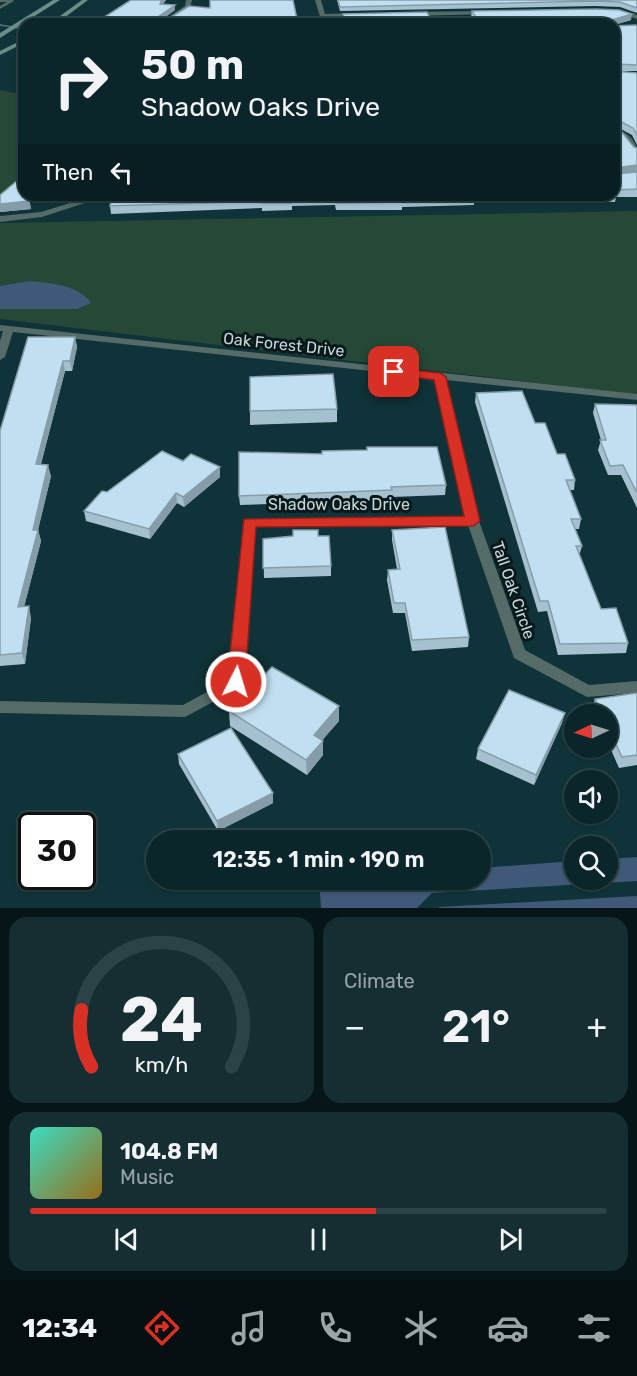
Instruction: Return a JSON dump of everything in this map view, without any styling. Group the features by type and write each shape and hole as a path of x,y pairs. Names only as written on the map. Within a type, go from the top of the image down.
{"main road":[{"path":"29,18 57,0"},
{"path":"60,18 85,0"},
{"path":"0,36 18,25"},
{"path":"0,53 18,44"}],"street":[{"path":"171,18 188,7 189,0"},
{"path":"318,0 322,16 368,15"},
{"path":"611,11 637,17"},
{"path":"401,15 492,13"},
{"path":"446,14 448,18"},
{"path":"620,132 624,134 637,151"},
{"path":"0,219 42,214 85,201"},
{"path":"0,357 4,328"},
{"name":"Oak Forest Drive","path":"4,328 637,398"},
{"name":"Tall Oak Circle","path":"440,377 473,521 519,654 587,692 637,687"},
{"name":"Shadow Oaks Drive","path":"0,707 185,711 236,682 249,522 473,521"}],"lane":[{"path":"0,2 12,1 0,8"},
{"path":"0,25 15,27"}],"green space":[{"path":"0,90 18,94 18,186 0,194"},
{"path":"637,211 637,395 0,319 0,309 77,309 29,281 0,286 0,223"}],"water":[{"path":"29,281 55,284 72,289 86,297 91,303 77,309 0,309 0,286"},
{"path":"637,857 637,881 618,882 618,858"},
{"path":"564,862 564,885 491,890 491,867"},
{"path":"320,890 483,890 432,893 417,908 321,908"},
{"path":"637,896 637,908 439,908 439,907"}],"building":[{"path":"131,0 162,0 160,4 175,5 156,18 103,18"},
{"path":"210,0 293,0 297,18 170,18 189,6 210,8"},
{"path":"338,0 637,0 637,8 620,2 596,1 340,7"},
{"path":"596,9 619,10 632,14 618,18 476,18 472,11"},
{"path":"427,12 430,18 344,18 343,14"},
{"path":"637,25 637,65 620,64 620,26"},
{"path":"620,72 637,73 637,135 633,128 620,121"},
{"path":"620,130 637,148 637,165 620,167"},
{"path":"637,172 637,189 620,190 620,174"},
{"path":"18,180 18,201 29,201 0,204 0,195"},
{"path":"111,201 262,201 110,206"},
{"path":"262,201 292,201 292,203 262,203"},
{"path":"336,201 403,202 336,203"},
{"path":"28,337 75,337 70,361 63,361 36,464 48,465 33,530 38,530 18,607 29,606 22,653 0,655 0,431"},
{"path":"333,374 337,409 250,411 250,377"},
{"path":"522,391 535,423 545,423 557,454 565,454 575,480 566,480 581,519 571,519 582,546 576,546 601,609 616,608 628,643 560,644 548,601 540,601 476,393"},
{"path":"595,404 637,405 637,493 623,465 610,466 600,440 606,440"},
{"path":"367,447 437,447 446,485 391,487 392,490 239,496 239,452 322,454 322,451 367,450"},
{"path":"162,451 183,461 191,454 220,467 183,497 176,493 149,529 84,511 102,491 107,492"},
{"path":"445,527 469,637 412,640 405,603 394,603 388,570 400,569 392,530"},
{"path":"293,530 318,530 318,536 329,536 331,566 263,568 263,539 293,536"},
{"path":"272,667 339,706 314,735 323,741 306,760 229,711"},
{"path":"509,690 564,713 536,775 478,749"},
{"path":"637,693 637,755 622,757 618,748 618,704 597,704 595,699"},
{"path":"231,728 273,793 217,821 178,754"}],"route":[{"path":"236,682 249,522 473,521 440,377 394,372"}]}
